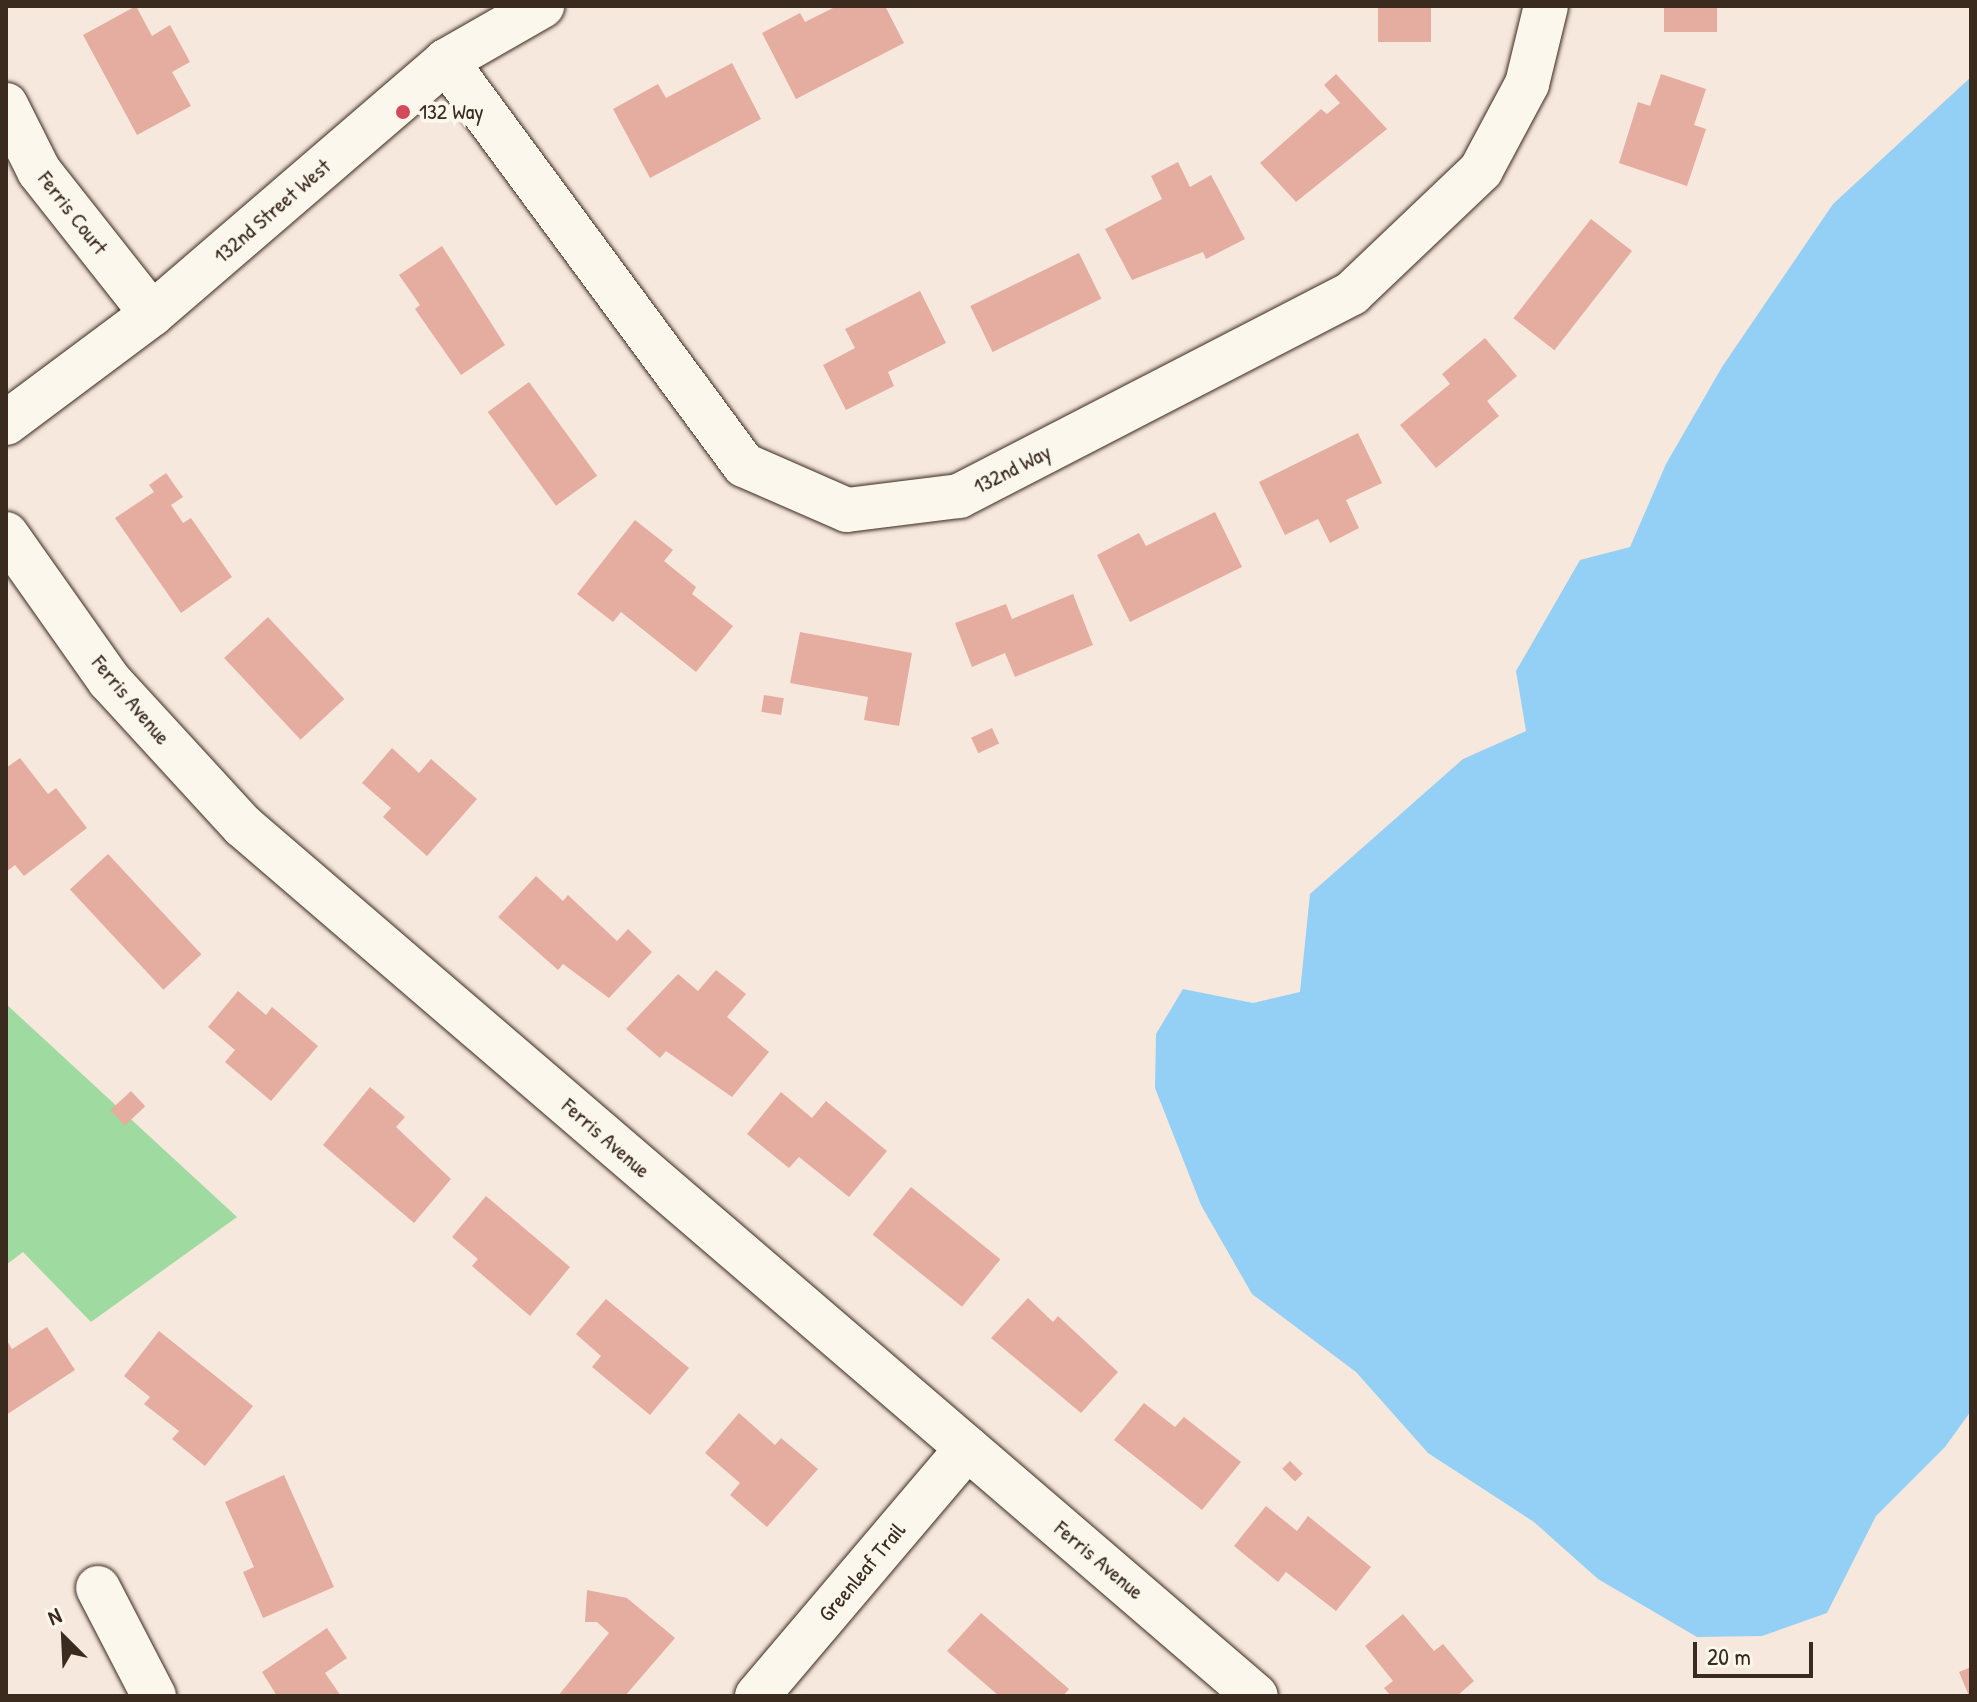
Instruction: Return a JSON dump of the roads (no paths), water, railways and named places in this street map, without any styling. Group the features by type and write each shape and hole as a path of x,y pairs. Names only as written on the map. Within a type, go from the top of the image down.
{"street":[{"name":"132nd Street West","path":"6,423 152,314 446,61 542,6"},
{"name":"132nd Way","path":"446,61 744,465 847,510 959,496 1352,293 1481,170 1527,84 1546,6"},
{"name":"Ferris Court","path":"6,105 39,171 152,314"},
{"name":"Ferris Avenue","path":"6,534 109,680 243,826 1256,1696"},
{"name":"Greenleaf Trail","path":"757,1696 967,1448"},
{"path":"98,1588 154,1696"}],"water":[{"path":"1971,77 1971,1411 1945,1447 1876,1516 1827,1613 1762,1636 1697,1637 1598,1579 1534,1522 1428,1453 1356,1372 1252,1294 1201,1205 1155,1088 1156,1034 1183,989 1253,1003 1300,992 1310,894 1463,759 1526,731 1516,671 1580,560 1630,547 1666,464 1722,367 1833,204"}],"place":[{"name":"132 Way","path":"403,112"}]}
